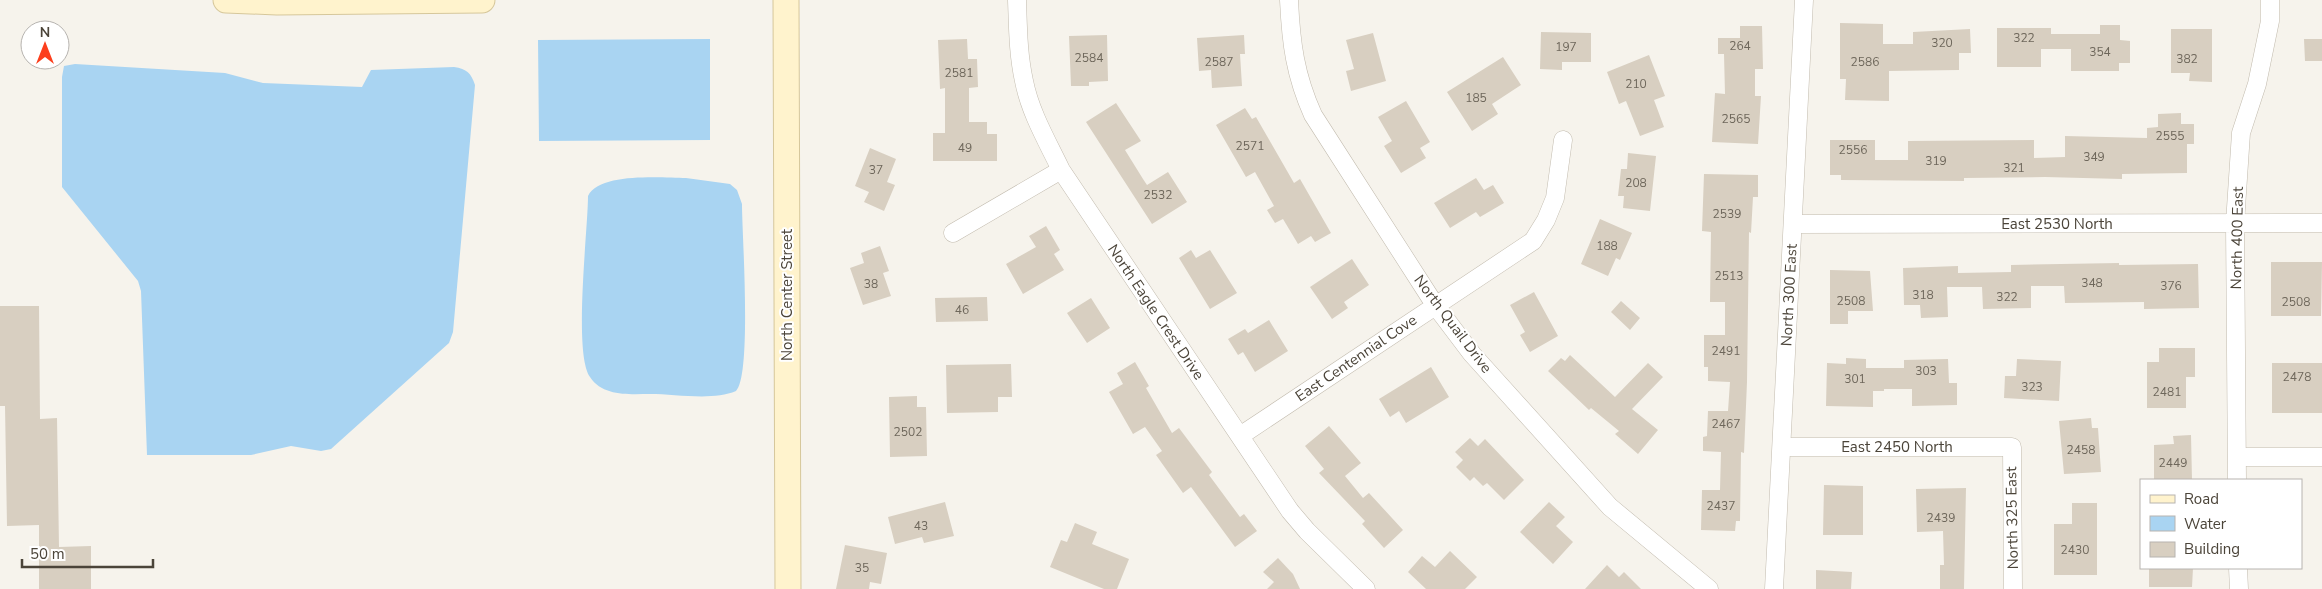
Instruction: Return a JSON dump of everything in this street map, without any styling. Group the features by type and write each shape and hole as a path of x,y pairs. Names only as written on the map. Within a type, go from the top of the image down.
{"street":[{"path":"226,0 277,2 482,0"},
{"name":"North Center Street","path":"786,0 788,589"},
{"name":"North Eagle Crest Drive","path":"1017,0 1019,52 1024,82 1032,108 1060,170 1301,525 1366,589"},
{"name":"North Quail Drive","path":"1289,0 1294,61 1301,88 1313,115 1435,305 1511,399 1610,507 1709,589"},
{"name":"North 300 East","path":"1774,589 1804,0"},
{"name":"North 400 East","path":"2238,479 2235,224 2241,133 2257,84 2270,21 2270,0"},
{"name":"East Centennial Cove","path":"1240,436 1533,241 1546,220 1555,198 1563,140"},
{"path":"952,232 1060,170"},
{"name":"East 2530 North","path":"1793,224 2322,223"},
{"name":"East 2450 North","path":"1782,447 2012,447"},
{"name":"North 325 East","path":"2012,447 2013,589"},
{"path":"2237,458 2322,457"},
{"path":"2238,569 2239,589"}],"water":[{"path":"710,39 710,140 539,141 538,40"},
{"path":"70,65 225,73 263,83 362,87 371,70 454,67 468,72 475,85 453,332 449,343 331,449 321,451 291,446 251,455 147,455 141,291 138,281 62,187 62,77 63,70 70,70"},
{"path":"648,177 686,178 730,184 737,190 742,204 745,333 741,380 736,391 717,396 626,394 609,391 595,383 590,377 585,364 582,318 588,196 595,188 618,180"}],"building":[{"path":"1840,23 1883,24 1883,44 1913,44 1913,32 1970,29 1971,53 1959,53 1959,70 1889,71 1889,101 1845,100 1846,79 1840,79"},
{"path":"2100,25 2120,25 2120,40 2130,41 2130,63 2119,63 2119,71 2071,71 2071,49 2041,49 2041,67 1997,67 1997,28 2051,28 2051,34 2100,34"},
{"path":"1740,26 1762,26 1763,69 1755,69 1755,96 1761,96 1758,144 1712,142 1715,93 1725,94 1724,54 1718,54 1718,38 1740,38"},
{"path":"2171,29 2212,29 2212,82 2189,81 2190,73 2171,73"},
{"path":"1541,32 1591,33 1591,62 1562,62 1562,70 1540,69"},
{"path":"1373,33 1386,81 1351,91 1346,71 1354,69 1346,40"},
{"path":"1107,35 1108,81 1089,82 1089,86 1071,86 1069,36"},
{"path":"1244,35 1245,54 1240,54 1242,86 1212,88 1211,70 1199,71 1197,38"},
{"path":"967,39 968,59 977,59 978,87 969,88 969,122 987,122 987,134 997,134 997,161 933,161 933,133 945,133 945,88 940,89 938,40"},
{"path":"2304,39 2322,39 2322,61 2305,61"},
{"path":"1649,55 1665,96 1654,100 1664,127 1640,136 1626,101 1619,104 1607,72"},
{"path":"1503,57 1521,85 1492,104 1498,114 1472,131 1447,92"},
{"path":"1406,101 1430,142 1420,148 1426,158 1401,173 1384,146 1392,141 1378,117"},
{"path":"1116,103 1141,141 1125,150 1147,185 1168,172 1187,202 1152,224 1086,122"},
{"path":"1245,108 1252,119 1256,117 1294,183 1300,179 1331,233 1315,242 1311,236 1298,244 1283,219 1275,223 1267,210 1274,206 1255,172 1246,177 1216,125"},
{"path":"2181,113 2181,124 2194,124 2194,144 2187,144 2187,173 2122,174 2122,179 2045,177 1964,178 1964,181 1841,180 1841,175 1830,175 1830,140 1875,140 1875,160 1908,160 1908,141 2034,140 2034,158 2065,157 2065,136 2147,138 2147,128 2158,127 2158,114"},
{"path":"870,148 896,159 887,182 895,185 884,211 864,202 869,192 855,186"},
{"path":"1628,153 1656,156 1650,211 1623,208 1624,196 1618,196 1621,169 1627,169"},
{"path":"1704,174 1758,175 1758,197 1753,197 1751,233 1749,232 1744,453 1741,452 1740,521 1736,521 1735,531 1701,530 1702,490 1720,490 1721,452 1703,451 1703,437 1707,436 1708,411 1728,411 1730,382 1708,381 1708,367 1704,367 1704,335 1725,335 1725,302 1710,302 1711,232 1702,231"},
{"path":"1476,178 1484,190 1493,185 1504,203 1480,217 1476,212 1450,228 1434,203"},
{"path":"1600,219 1632,233 1620,260 1616,258 1608,276 1581,264"},
{"path":"1046,226 1060,250 1054,254 1064,270 1023,294 1006,264 1036,247 1029,236"},
{"path":"880,246 889,271 883,273 891,296 863,305 850,268 864,263 861,253"},
{"path":"1191,250 1196,258 1210,250 1237,293 1210,309 1179,258"},
{"path":"1352,259 1369,285 1344,302 1348,308 1332,319 1310,287"},
{"path":"2271,262 2322,262 2321,316 2271,316"},
{"path":"2119,263 2119,265 2198,264 2199,308 2144,309 2144,302 2065,303 2064,286 2031,286 2031,308 1983,309 1982,287 1947,287 1948,317 1921,318 1920,305 1904,305 1903,268 1958,266 1958,273 2011,272 2011,265"},
{"path":"1830,270 1870,271 1873,311 1848,311 1848,324 1830,324"},
{"path":"1534,292 1558,336 1530,352 1520,335 1525,332 1510,305"},
{"path":"987,297 988,321 936,322 935,298"},
{"path":"1091,298 1110,328 1087,343 1067,313"},
{"path":"1621,301 1640,318 1630,330 1611,312"},
{"path":"0,306 39,306 40,419 57,418 59,547 91,546 91,589 39,589 39,525 7,526 5,406 0,406"},
{"path":"1269,320 1288,351 1255,372 1243,352 1238,355 1228,339 1245,329 1248,333"},
{"path":"2159,348 2195,348 2195,377 2186,377 2186,408 2147,408 2147,362 2159,362"},
{"path":"1570,355 1615,397 1648,363 1663,377 1632,409 1658,430 1638,454 1615,434 1619,431 1591,408 1589,410 1548,371 1561,358 1565,361"},
{"path":"1846,358 1866,359 1866,368 1904,368 1904,360 1948,359 1949,383 1957,383 1957,405 1912,406 1912,389 1884,389 1884,391 1873,391 1873,407 1826,406 1827,363 1846,364"},
{"path":"2017,359 2061,361 2059,401 2004,398 2005,376 2016,376"},
{"path":"1135,362 1149,386 1146,388 1172,433 1179,428 1212,472 1209,475 1240,517 1244,514 1257,531 1235,547 1191,487 1183,493 1156,455 1162,451 1145,427 1133,434 1109,392 1123,384 1117,373"},
{"path":"2272,363 2322,363 2322,413 2272,413"},
{"path":"1011,364 1012,397 998,397 998,412 947,413 946,365"},
{"path":"1431,367 1449,397 1406,423 1399,411 1390,417 1379,399"},
{"path":"917,396 917,407 926,407 927,456 890,457 889,397"},
{"path":"2091,418 2092,428 2098,428 2101,472 2064,474 2059,421"},
{"path":"1329,426 1361,463 1345,476 1363,498 1369,493 1403,530 1384,548 1362,524 1365,521 1319,473 1324,469 1305,446"},
{"path":"2191,435 2192,479 2154,479 2154,445 2174,444 2173,436"},
{"path":"1470,438 1478,446 1485,439 1524,480 1504,500 1487,483 1483,486 1474,477 1470,481 1456,467 1463,460 1455,452"},
{"path":"1824,485 1863,486 1863,535 1823,535"},
{"path":"1966,488 1964,589 1940,589 1940,565 1944,565 1943,531 1917,532 1916,489"},
{"path":"945,502 954,536 924,543 922,537 895,544 888,517"},
{"path":"1549,502 1565,517 1556,526 1573,542 1553,564 1520,532"},
{"path":"2072,503 2097,503 2097,575 2054,575 2054,524 2072,524"},
{"path":"1075,523 1097,532 1092,544 1129,559 1117,589 1104,589 1050,567 1061,540 1067,542"},
{"path":"845,545 887,553 881,584 870,582 869,589 836,589"},
{"path":"1450,551 1477,577 1465,589 1426,589 1408,572 1422,556 1435,567"},
{"path":"1278,558 1293,574 1300,589 1267,589 1274,582 1263,572"},
{"path":"1607,565 1619,577 1624,572 1641,589 1585,589"},
{"path":"2149,569 2193,569 2192,587 2149,587"},
{"path":"1816,570 1852,572 1851,589 1816,589"}]}
